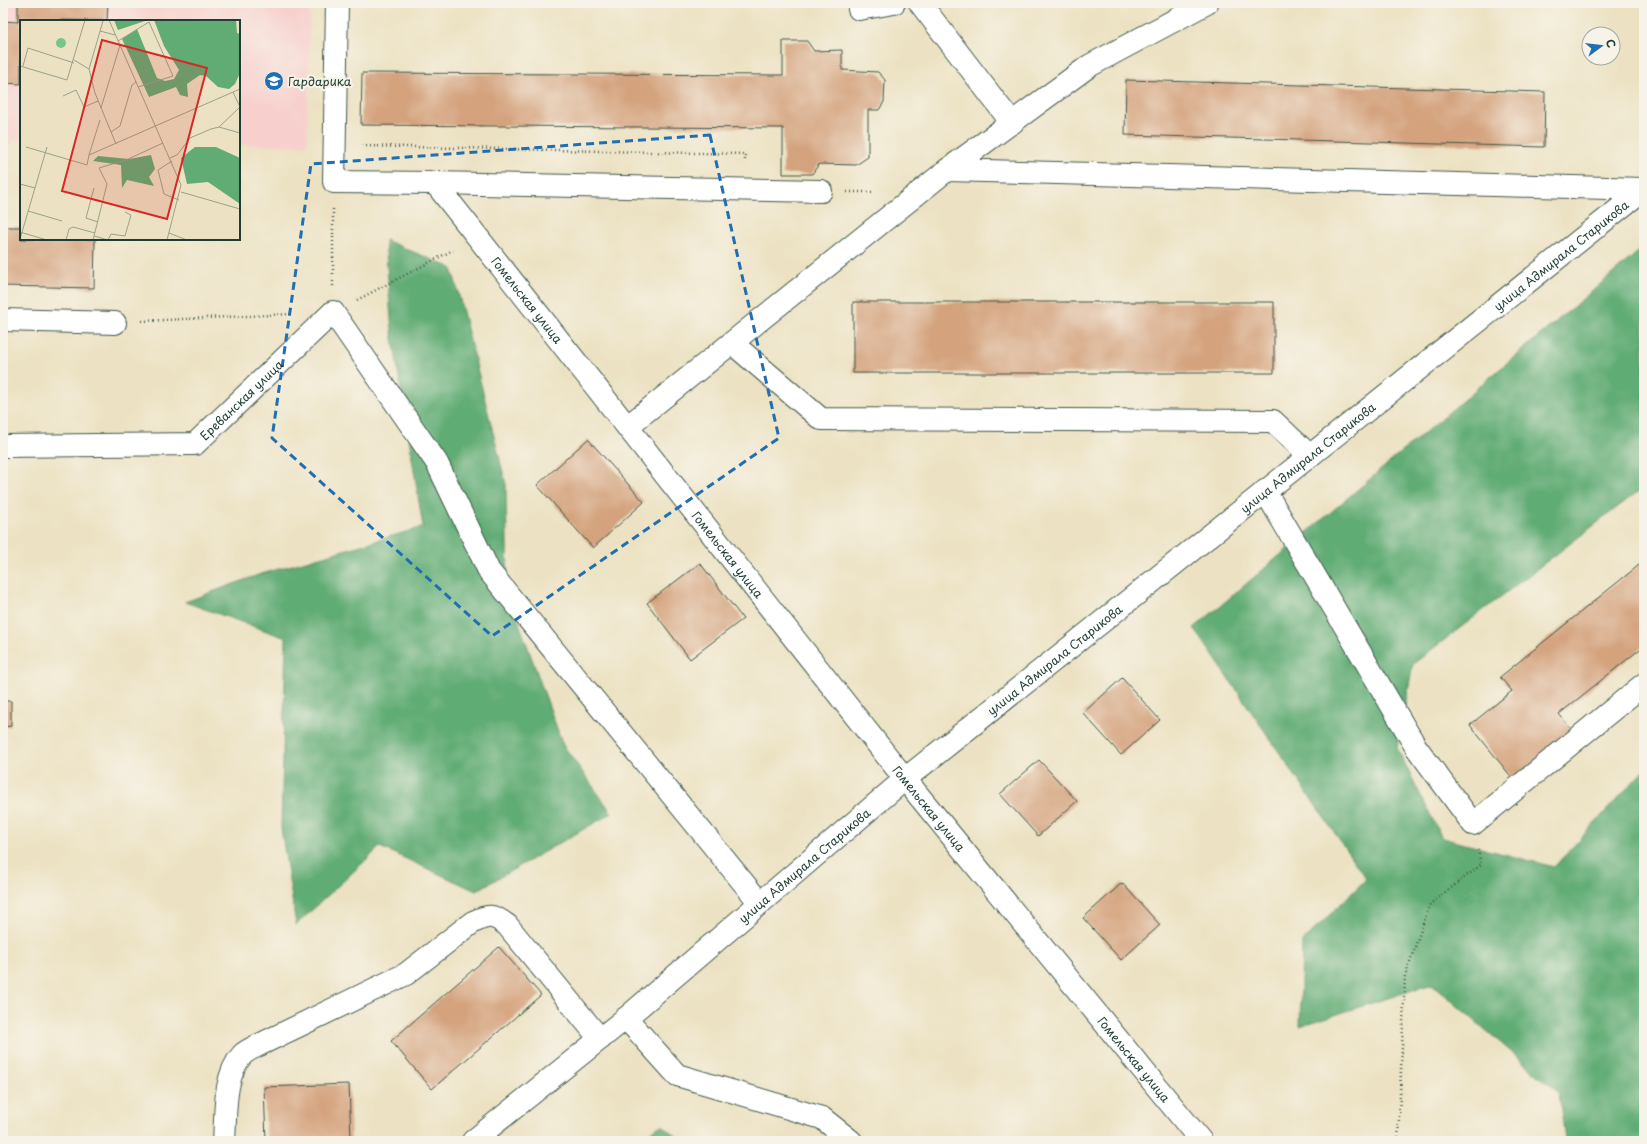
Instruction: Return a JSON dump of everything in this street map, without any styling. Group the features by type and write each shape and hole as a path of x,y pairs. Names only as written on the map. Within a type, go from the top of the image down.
{"street":[{"path":"337,3 334,182 821,191"},
{"path":"859,9 894,3"},
{"path":"920,3 1012,123"},
{"path":"628,426 948,170 1089,66 1207,3"},
{"path":"948,170 1644,189"},
{"name":"Гомельская улица","path":"436,183 905,779 1202,1141"},
{"name":"улица Адмирала Старикова","path":"473,1141 626,1018 905,779 1644,189"},
{"path":"333,312 437,463 489,571 760,903"},
{"name":"Ереванская улица","path":"3,446 195,444 333,312"},
{"path":"3,320 115,323"},
{"path":"732,343 821,419 1273,421 1310,456"},
{"path":"1265,491 1416,748 1473,824 1644,684"},
{"path":"224,1141 228,1091 232,1071 243,1054 406,974 473,922 484,917 496,917 507,925 600,1039"},
{"path":"626,1018 677,1075 822,1118 851,1141"}],"path":[{"path":"334,145 746,154 745,190"},
{"path":"333,312 334,182"},
{"path":"821,191 874,192"},
{"path":"115,323 333,312 478,237"},
{"path":"1398,1141 1405,976 1430,904 1481,865 1473,824"}],"highlighted area":[{"path":"710,135 779,438 492,636 272,438 311,164"}],"shaded area":[{"name":"Гардарика","path":"3,3 310,3 307,146 240,145 240,20 20,20 20,140 12,140 12,146 3,146"}],"green space":[{"path":"385,240 452,268 506,484 508,592 563,745 612,813 476,891 380,847 296,925 281,828 286,638 185,602 258,575 423,527 392,333"},
{"path":"1644,247 1644,487 1413,664 1397,748 1442,838 1554,867 1644,770 1644,1141 1565,1141 1559,1093 1432,984 1300,1026 1302,942 1366,879 1194,628"},
{"path":"662,1125 682,1141 632,1141"}],"building":[{"path":"18,3 108,3 107,20 20,20 20,84 3,83 3,21 18,22"},
{"path":"783,41 807,41 814,51 842,50 842,70 878,72 885,80 884,102 879,110 868,110 868,157 856,165 819,164 812,174 783,174 783,128 361,125 362,73 783,75"},
{"path":"1126,80 1545,92 1544,147 1125,135"},
{"path":"3,227 20,227 20,240 95,240 94,288 3,286"},
{"path":"853,302 1274,302 1274,373 853,373"},
{"path":"588,439 644,502 593,548 537,485"},
{"path":"1644,561 1644,646 1559,714 1576,735 1517,784 1470,725 1512,691 1500,677"},
{"path":"700,563 743,619 690,659 647,603"},
{"path":"1122,678 1160,720 1121,755 1083,713"},
{"path":"3,701 11,701 11,726 3,727"},
{"path":"1039,760 1077,801 1038,836 1000,794"},
{"path":"1122,883 1160,925 1121,960 1083,918"},
{"path":"499,947 541,995 432,1089 391,1041"},
{"path":"349,1084 351,1141 266,1141 264,1087"}],"place":[{"name":"Гардарика","path":"274,81"}]}
